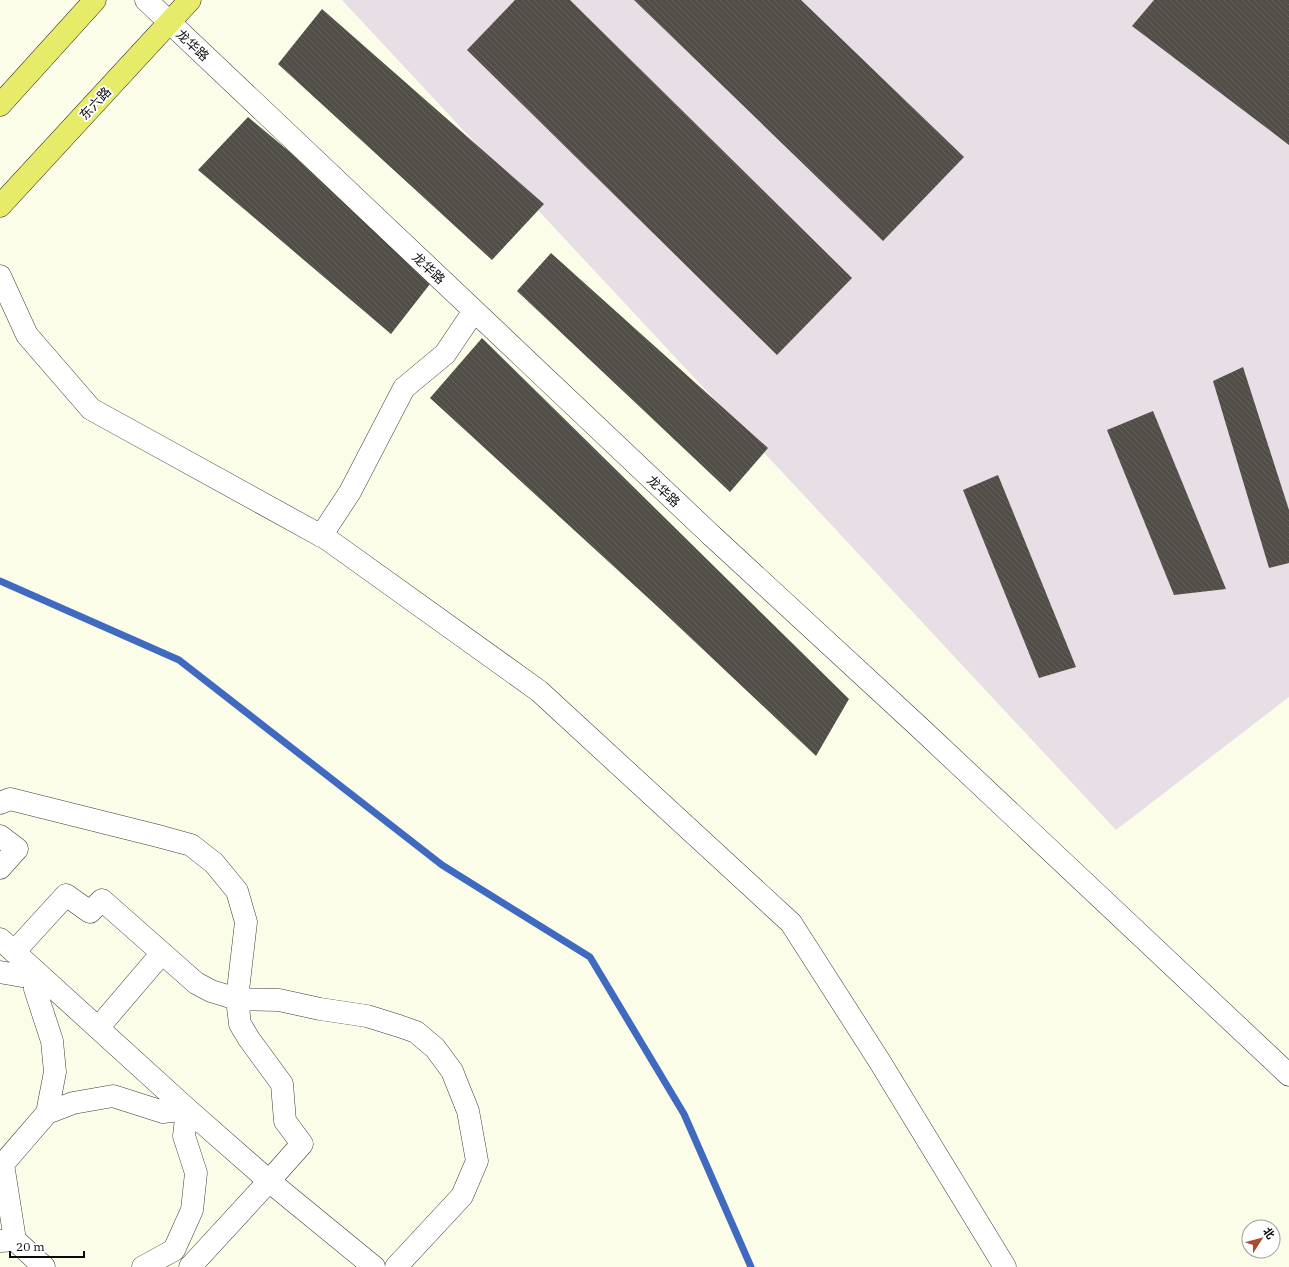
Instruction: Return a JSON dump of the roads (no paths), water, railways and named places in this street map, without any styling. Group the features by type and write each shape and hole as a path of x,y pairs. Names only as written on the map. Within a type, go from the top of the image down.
{"main road":[{"path":"0,105 95,0"},
{"name":"东六路","path":"0,206 190,0"}],"street":[{"name":"龙华路","path":"146,0 711,535 924,731 1289,1075"},
{"path":"0,276 27,335 91,409 321,536 539,691 791,923 880,1062 1006,1267"},
{"path":"321,536 350,492 404,388 445,354 474,311"},
{"path":"0,803 10,800 191,845 214,863 237,891 246,922 237,999 240,1024 264,1061 282,1084 285,1121 302,1144 190,1267"},
{"path":"0,836 16,849 0,868"},
{"path":"374,1267 269,1181 7,946 66,895 90,912 102,900 196,983 211,991 237,999 279,1000 320,1009 367,1016 416,1032 435,1048 452,1071 468,1111 477,1161 462,1196 396,1267"},
{"path":"98,1028 162,953"},
{"path":"0,972 22,976 35,971"},
{"path":"35,971 35,989 52,1041 55,1072 47,1113"},
{"path":"44,1267 7,1241 2,1163 47,1113 73,1102 113,1096 163,1112 187,1109"},
{"path":"143,1267 174,1250 192,1210 196,1174 184,1136 187,1109"}],"waterway":[{"path":"0,581 179,660 442,865 590,957 684,1114 751,1267"}]}
